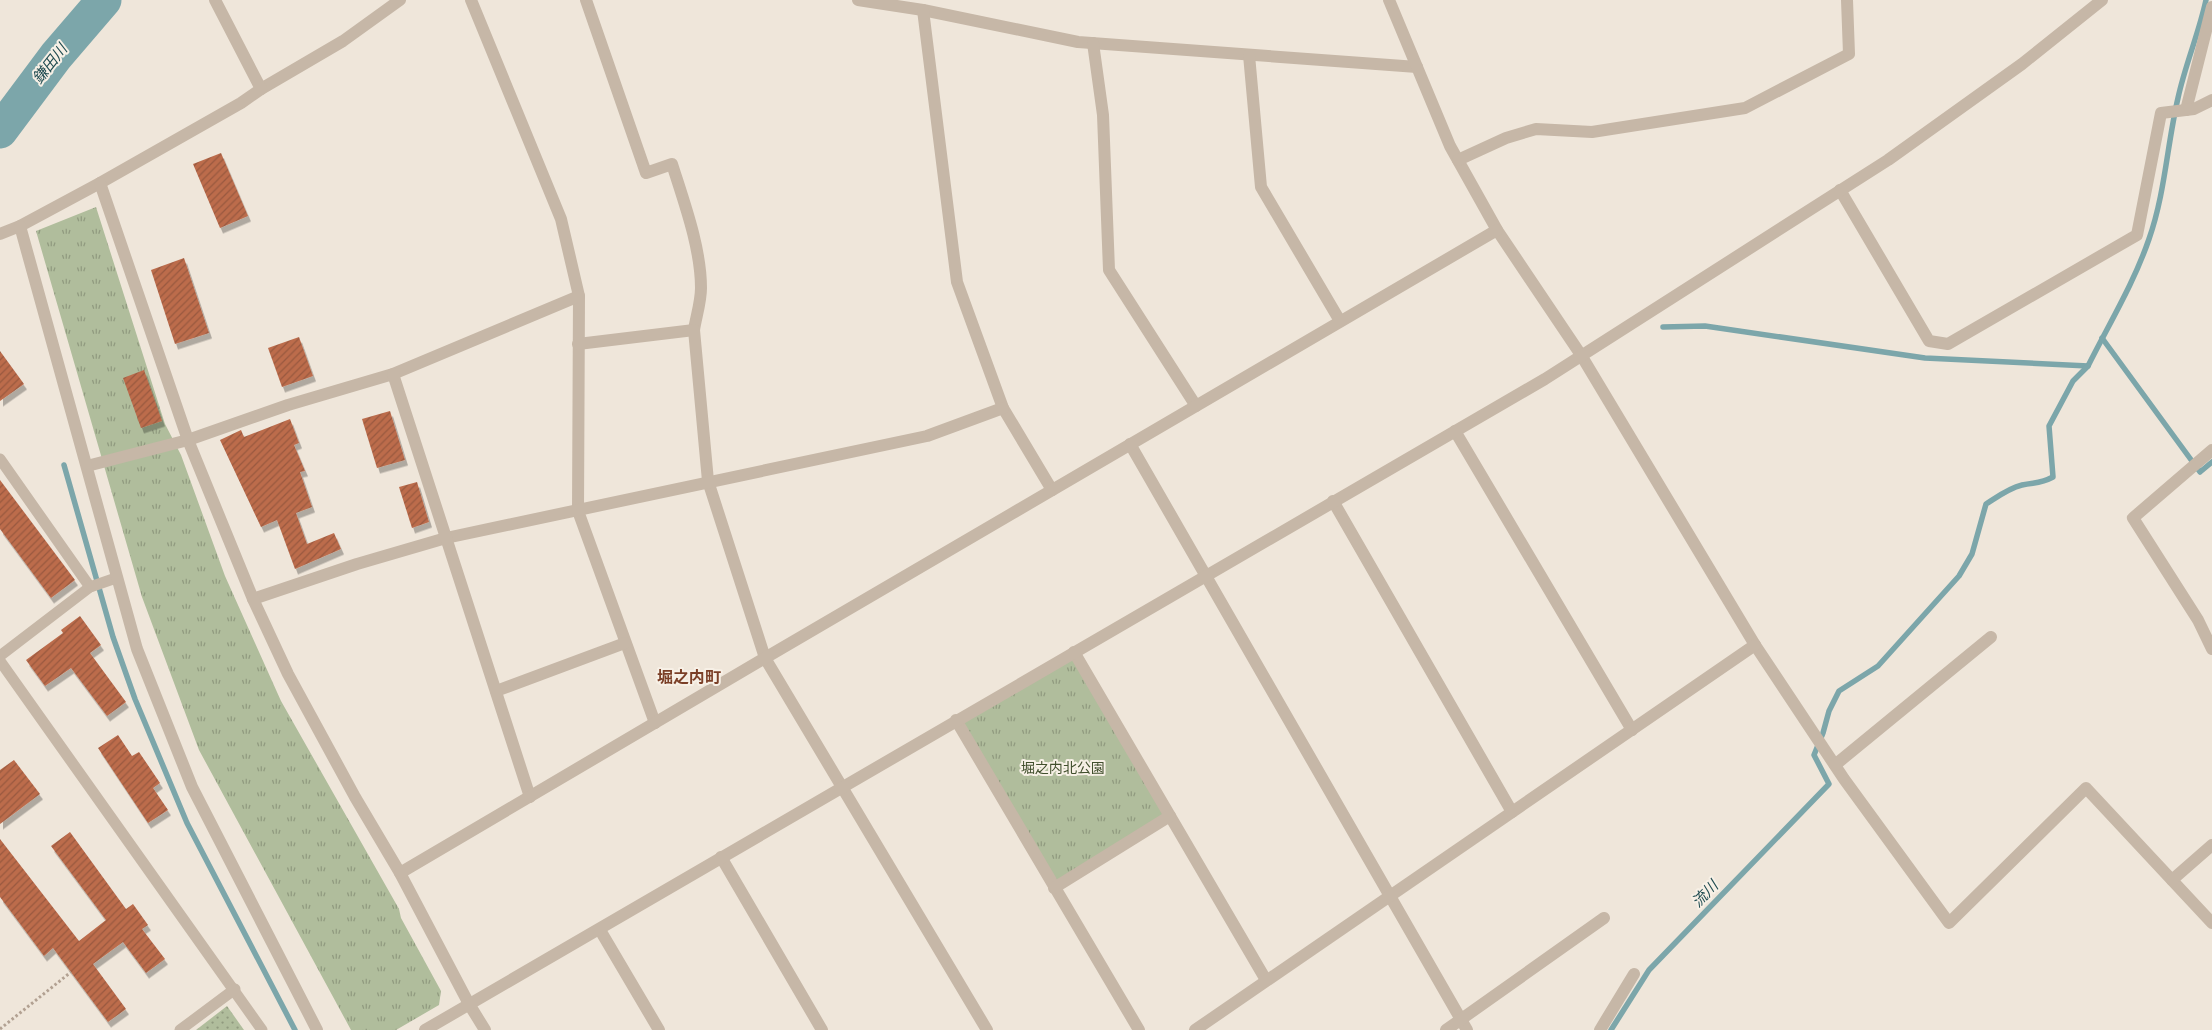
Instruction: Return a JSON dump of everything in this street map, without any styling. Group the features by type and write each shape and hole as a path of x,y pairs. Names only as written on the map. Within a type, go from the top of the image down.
{"street":[{"path":"215,0 261,89"},
{"path":"0,234 20,226 100,183 241,103 261,89 343,41 400,0"},
{"path":"471,0 561,220 579,296 578,511 655,723"},
{"path":"586,0 646,173 672,164 686,210 696,254 701,288 694,330 708,482 765,658 987,1030"},
{"path":"858,0 923,10 1078,42 1417,67"},
{"path":"1389,0 1450,146 1497,230 1581,355 1755,646 1827,754 1949,923 2086,788 2212,923"},
{"path":"1458,160 1506,138 1536,129 1592,132 1745,108 1849,54 1847,0"},
{"path":"425,1030 1545,379 1895,154 2022,64 2102,0"},
{"path":"2186,110 2212,7"},
{"path":"923,10 957,282 1003,408 1052,490"},
{"path":"1093,43 1103,115 1109,270 1196,406"},
{"path":"1249,55 1261,187 1340,321"},
{"path":"1840,190 1928,341 1948,344 2137,235 2161,113 2194,109 2212,100"},
{"path":"100,183 188,440 253,599 288,674 355,797 400,873 469,1004 485,1030"},
{"path":"20,226 88,466 112,580 192,787 317,1030"},
{"path":"400,873 1497,230"},
{"path":"88,466 188,440 288,405 393,374 579,296"},
{"path":"578,344 694,330"},
{"path":"393,374 530,797"},
{"path":"253,599 357,564 446,538 927,436 1003,408"},
{"path":"1455,431 1632,730"},
{"path":"1130,444 1207,574 1464,1025"},
{"path":"2212,450 2133,518 2198,620 2212,649"},
{"path":"1333,501 1512,812"},
{"path":"1835,765 1991,637"},
{"path":"496,691 625,642"},
{"path":"1195,1030 1755,646"},
{"path":"1074,652 1266,980"},
{"path":"956,720 1140,1030"},
{"path":"1054,888 1170,816"},
{"path":"2172,880 2212,845"},
{"path":"721,857 822,1030"},
{"path":"1446,1030 1464,1025 1604,918"},
{"path":"600,930 659,1030"},
{"path":"1600,1030 1634,974"}],"lane":[{"path":"0,459 91,586"},
{"path":"0,656 91,586 112,580"},
{"path":"0,661 235,989 262,1030"},
{"path":"180,1030 235,989"}],"path":[{"path":"0,1029 71,972"}],"green space":[{"path":"96,207 165,424 181,455 225,576 281,701 399,909 401,918 441,991 439,1005 396,1030 351,1030 199,750 142,597 36,231"},
{"name":"堀之内北公園","path":"1074,652 1170,816 1054,888 956,720"},
{"path":"227,1006 244,1030 196,1030"}],"building":[{"path":"221,153 248,216 220,228 193,164"},
{"path":"184,258 209,333 175,344 151,270"},
{"path":"299,337 313,376 282,387 268,348"},
{"path":"0,351 24,384 0,401"},
{"path":"144,370 162,421 141,428 123,378"},
{"path":"390,411 405,460 377,468 362,419"},
{"path":"290,419 299,443 294,445 305,471 300,472 312,507 296,513 307,544 334,533 341,549 295,569 277,520 261,527 220,440 241,430 244,437"},
{"path":"0,480 75,580 51,598 0,529"},
{"path":"417,482 429,522 412,528 399,487"},
{"path":"80,616 101,645 90,653 126,702 107,716 71,668 45,686 26,660 63,633 61,630"},
{"path":"118,735 132,756 139,752 160,783 153,788 168,810 148,823 98,748"},
{"path":"14,760 40,794 0,824 0,770"},
{"path":"70,832 126,909 133,904 148,925 142,929 165,959 146,973 123,942 93,964 126,1009 108,1022 53,948 44,956 0,897 0,839 79,941 106,920 51,846"}],"waterway":[{"name":"鎌田川","path":"0,131 56,56 104,0"},
{"path":"1663,327 1705,326 1925,358 2088,366 2129,287 2149,239 2159,205 2181,86 2206,0"},
{"path":"2102,338 2200,472 2212,462"},
{"name":"流川","path":"1611,1030 1649,970 1829,784 1814,755 1829,711 1839,691 1878,666 1959,576 1972,554 1986,504 2012,488 2041,482 2053,477 2049,426 2073,381 2088,366"},
{"path":"64,465 113,637 135,699 187,823 295,1030"}],"district":[{"name":"堀之内町","path":"689,677"}]}
